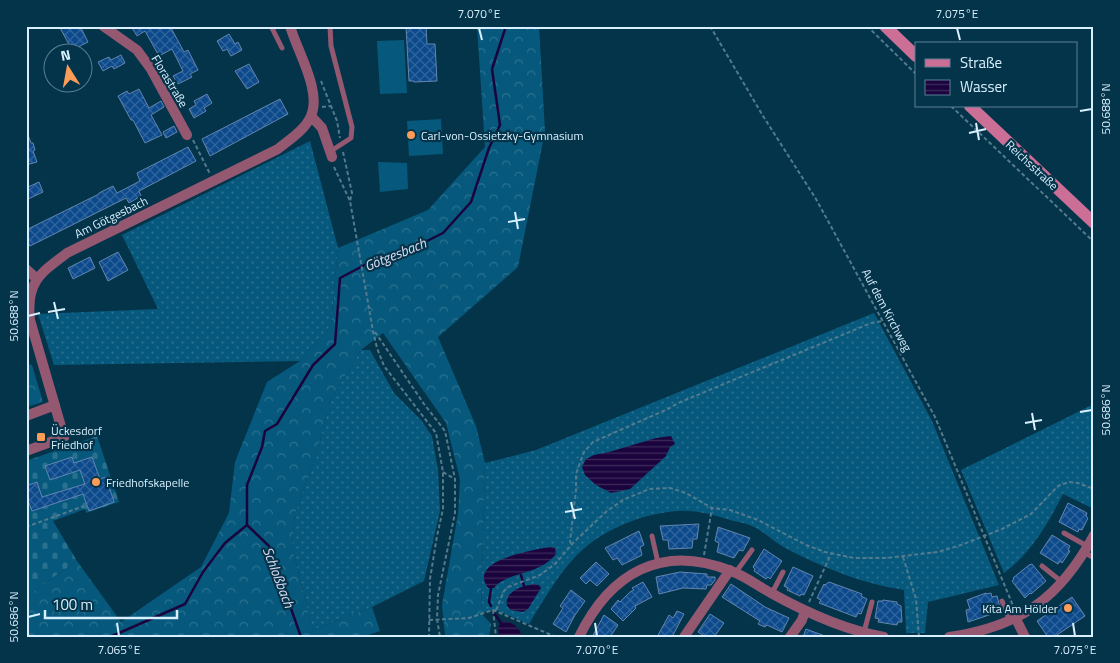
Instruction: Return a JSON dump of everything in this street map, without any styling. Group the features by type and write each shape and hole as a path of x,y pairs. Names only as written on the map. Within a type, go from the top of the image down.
{"main road":[{"path":"885,26 915,55"},
{"name":"Reichsstraße","path":"972,108 1094,223"}],"street":[{"name":"Florastraße","path":"103,26 137,50 151,69 187,135"},
{"path":"290,26 294,42 311,85 313,108 311,116 322,128 332,154"},
{"name":"Am Götgesbach","path":"26,451 64,437 30,320 28,304 30,290 46,268 67,253 278,149 302,128 311,116"},
{"path":"26,269 37,279"},
{"path":"26,416 54,405"},
{"path":"949,637 976,632 1013,620 1035,607 1054,591 1073,570 1094,535"},
{"path":"579,637 608,592 628,576 648,566 682,561 703,562 733,571 805,611 848,629 884,637"},
{"path":"684,637 733,571"},
{"path":"790,637 802,620 805,611"},
{"path":"1013,620 1025,637"}],"lane":[{"path":"271,26 282,48"},
{"path":"330,26 331,46 352,127 351,138 332,154"},
{"path":"1064,533 1086,549 1094,558"},
{"path":"652,536 658,564"},
{"path":"733,571 752,550"},
{"path":"1042,566 1062,582"},
{"path":"772,593 784,572"},
{"path":"1002,601 1013,620"},
{"path":"861,633 872,602"}],"path":[{"name":"Auf dem Kirchweg","path":"710,26 753,100 816,199 934,418 1013,604 1013,620"},
{"path":"867,26 915,73"},
{"path":"320,78 336,121 352,193 350,201"},
{"path":"953,108 1094,242"},
{"path":"187,135 192,138 214,180"},
{"path":"343,153 332,154 335,171 350,201 377,348 384,366 436,433 443,472 443,509 430,578 429,637"},
{"path":"572,545 570,541 576,474 584,452 593,442 678,403 871,324 883,321"},
{"path":"373,331 445,431 455,479 455,514 440,582 437,619 440,637"},
{"path":"443,472 455,479"},
{"path":"496,637 494,610 508,587 540,575 555,564 607,512 623,500 649,489 670,488 678,490 712,508 730,510 758,520 806,545 831,554 868,558 904,558 938,552 1020,521 1030,514 1058,486 1069,482 1094,489"},
{"path":"26,528 84,506"},
{"path":"703,562 712,508"},
{"path":"805,611 831,554"},
{"path":"904,558 916,599 919,637"},
{"path":"429,620 469,618 494,610 556,637"}],"green space":[{"path":"477,26 539,26 545,131 518,267 438,337 476,426 485,463 481,613 491,624 489,637 446,637 445,635 442,605 458,514 460,479 446,423 383,333 361,350 330,401 318,449 295,514 292,547 313,630 372,607 380,631 362,637 26,637 26,596 77,561 121,622 201,567 229,513 235,462 267,382 300,361 331,325 338,248 428,210 485,147"},
{"path":"404,40 407,93 380,94 377,41"},
{"path":"441,119 443,154 409,156 407,121"},
{"path":"310,141 338,248 331,325 300,361 54,365 38,314 158,309 122,235"},
{"path":"378,162 407,163 408,189 380,192"},
{"path":"874,313 932,421 999,585 928,602 925,633 906,633 904,590 874,584 829,569 778,544 750,525 705,513 678,511 651,515 623,524 586,547 563,572 529,624 496,610 481,613 485,463 536,450"},
{"path":"361,350 370,350 394,393 421,420 432,436 438,470 440,511 424,581 372,607 313,630 292,547 295,514 318,449 330,401"},
{"path":"26,364 32,365 43,402 26,407"},
{"path":"1094,404 1094,509 1063,494 1031,547 1004,573 961,470"},
{"path":"97,436 119,502 86,513 85,509 53,521 77,561 26,596 26,461"}],"water":[{"path":"671,436 675,444 670,447 666,456 630,489 611,493 596,485 585,475 582,467 586,459 594,455 656,438"},
{"path":"550,547 555,548 556,554 549,561 532,570 506,579 494,588 488,588 484,578 486,570 494,564 517,554"},
{"path":"539,585 541,588 528,609 523,612 511,610 507,606 508,597 511,593 524,586"},
{"path":"506,621 517,627 521,634 519,637 499,637 498,627"}],"building":[{"path":"59,26 80,26 88,42 68,42"},
{"path":"131,26 170,26 184,52 188,50 198,70 190,74 192,77 178,84 173,76 183,71 172,49 159,56 145,31 137,36"},
{"path":"406,26 426,26 427,44 435,44 437,81 409,81"},
{"path":"229,34 235,44 238,42 242,50 231,56 227,49 223,51 217,41"},
{"path":"121,55 125,63 114,69 112,66 103,71 98,62 109,57 111,60"},
{"path":"249,64 259,82 247,89 235,71"},
{"path":"139,89 149,108 161,101 164,107 151,115 162,135 145,143 118,96 127,91 129,94"},
{"path":"207,94 212,103 204,108 206,111 194,118 189,109 196,105 194,101"},
{"path":"280,99 288,114 210,156 202,139"},
{"path":"174,126 177,132 166,138 163,132"},
{"path":"26,135 28,135 31,143 33,143 35,150 33,151 37,162 26,165"},
{"path":"188,147 196,161 139,191 141,196 129,203 126,198 30,246 26,238 26,230 113,186 117,193 140,181 137,173"},
{"path":"39,182 43,192 26,200 26,188"},
{"path":"118,252 128,270 108,281 99,262"},
{"path":"90,257 95,268 73,279 68,268"},
{"path":"72,457 74,463 92,457 100,479 106,477 114,502 89,511 83,494 32,511 26,495 26,486 37,482 42,497 85,484 80,470 50,480 45,466"},
{"path":"1068,503 1087,513 1086,516 1088,518 1082,530 1079,529 1078,532 1059,522"},
{"path":"699,524 697,539 693,539 692,548 669,549 668,540 663,540 660,526"},
{"path":"718,527 750,538 743,551 739,550 734,558 717,552 719,543 715,541"},
{"path":"639,531 644,545 640,547 642,555 622,565 617,558 613,560 605,548"},
{"path":"1052,535 1070,546 1068,550 1070,551 1062,563 1060,561 1058,564 1040,553"},
{"path":"764,549 782,561 770,579 768,577 766,579 754,571 753,567"},
{"path":"596,562 609,574 597,586 590,580 586,584 580,578"},
{"path":"1032,564 1046,581 1025,598 1012,581 1013,578"},
{"path":"793,567 813,576 804,595 801,594 800,596 787,590 788,588 784,586"},
{"path":"680,572 707,574 707,577 715,577 715,580 711,585 707,585 706,589 683,588 659,594 656,577"},
{"path":"643,582 652,597 635,606 636,608 623,621 611,609 618,600 620,602 634,590 632,588"},
{"path":"829,582 862,594 861,596 867,599 861,614 858,613 856,617 819,603 821,600 817,598 824,584"},
{"path":"731,584 765,607 789,618 782,632 767,625 765,627 758,624 760,621 722,597"},
{"path":"571,590 585,601 566,632 553,624 563,608 560,606"},
{"path":"991,593 992,597 997,596 1001,611 968,622 966,610 970,609 967,600"},
{"path":"1072,597 1085,616 1054,637 1048,637 1037,621"},
{"path":"878,601 897,602 901,606 902,622 898,622 897,625 878,622 879,619 875,618"},
{"path":"677,611 684,614 672,637 657,637 669,615 673,618"},
{"path":"710,614 724,623 714,637 706,637 698,632"},
{"path":"604,615 618,625 610,637 592,637"},
{"path":"806,629 825,636 825,637 803,637"}],"waterway":[{"name":"Götgesbach","path":"247,525 247,485 262,447 265,431 277,424 313,365 335,344 340,278 376,259 417,246 443,233 471,202 489,148 500,125 492,69 506,26"},
{"name":"Schloßbach","path":"247,525 269,546 301,637"},
{"path":"110,637 185,604 203,572 225,543 247,525"},
{"path":"521,575 524,586"},
{"path":"491,588 489,602 491,606"},
{"path":"494,613 501,623"}],"place":[{"name":"Carl-von-Ossietzky-Gymnasium","path":"411,135"},
{"name":"Ückesdorf Friedhof","path":"41,437"},
{"name":"Friedhofskapelle","path":"96,482"},
{"name":"Kita Am Hölder","path":"1068,608"}]}
